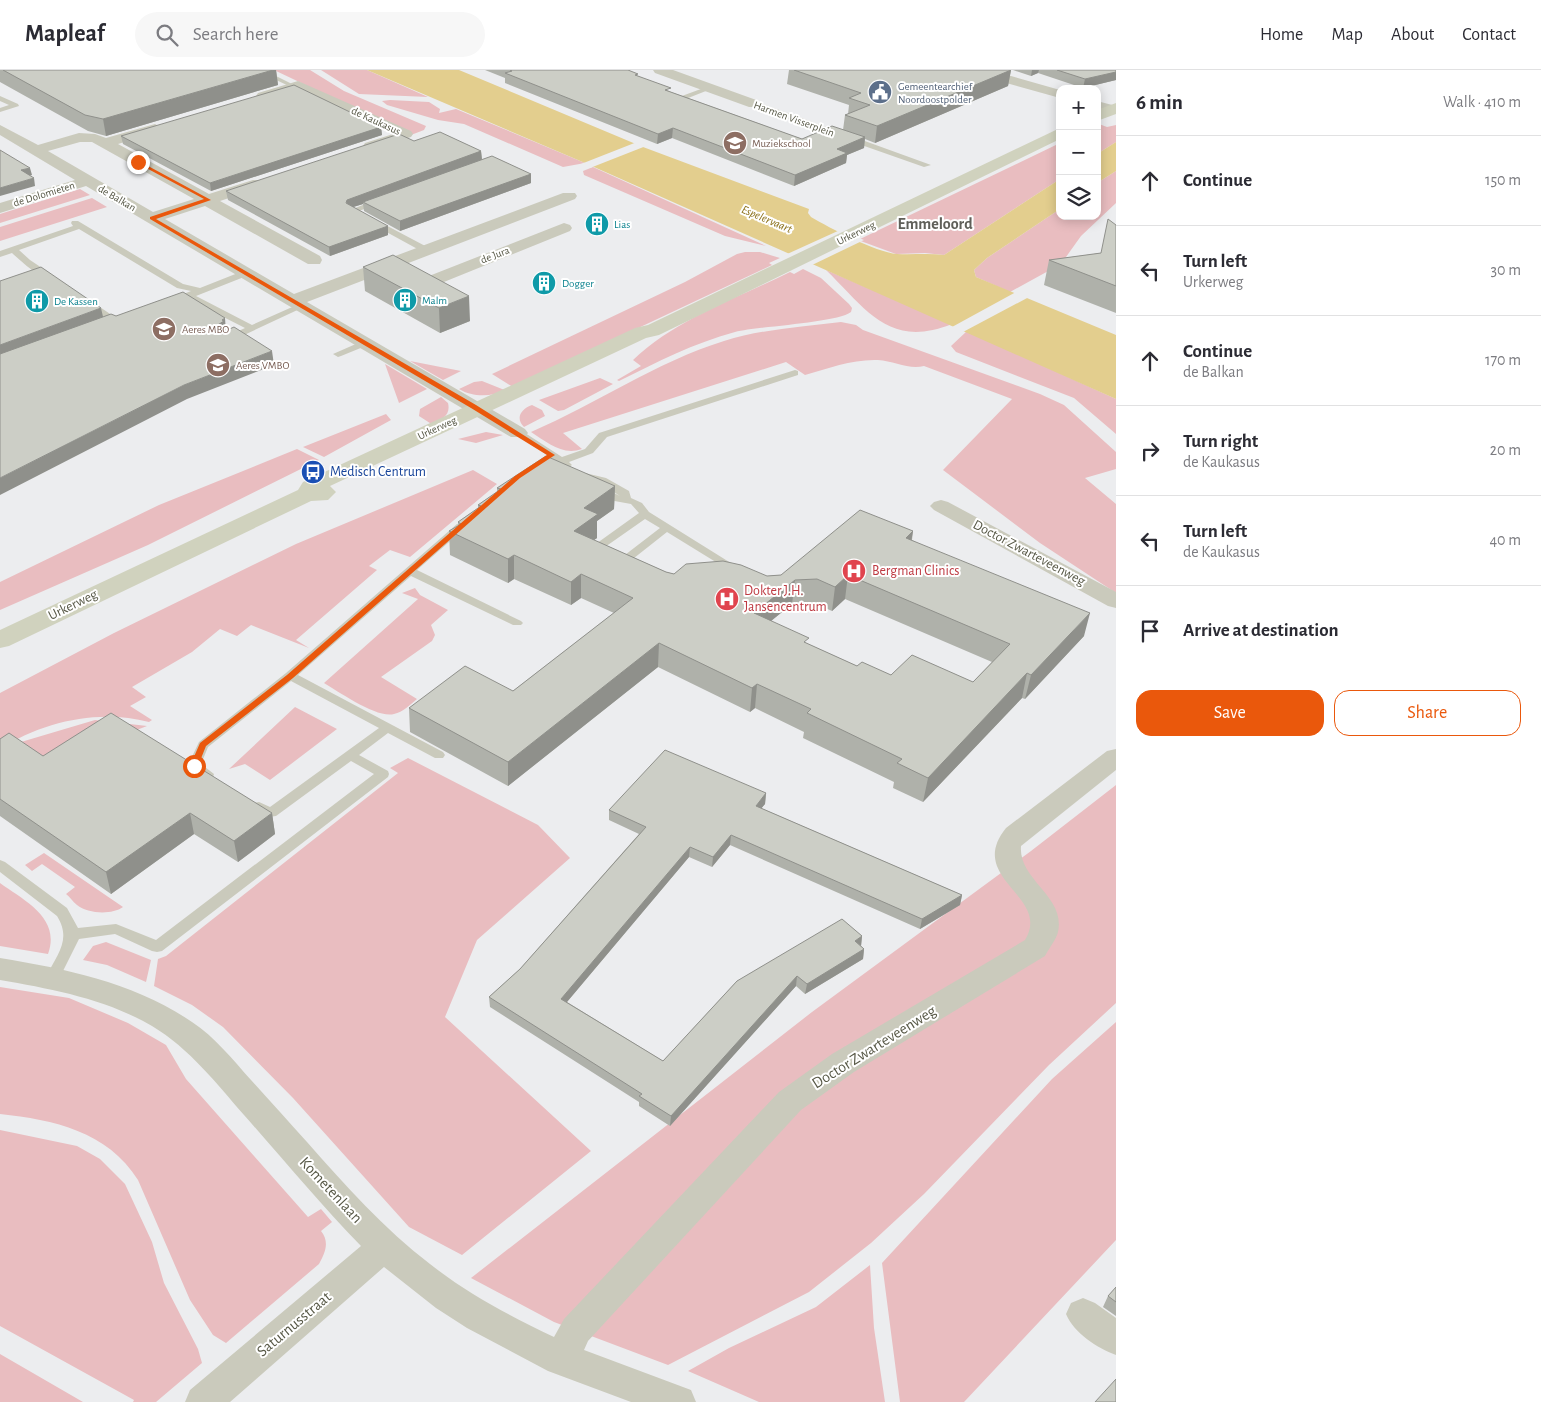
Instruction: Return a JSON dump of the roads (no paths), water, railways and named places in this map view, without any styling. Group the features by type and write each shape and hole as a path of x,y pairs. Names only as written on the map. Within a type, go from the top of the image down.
{"main road":[{"path":"1101,114 1115,109"},
{"name":"Urkerweg","path":"0,640 308,494 320,495 485,413 612,359 652,336 652,331 1056,135"}],"street":[{"name":"Harmen Visserplein","path":"662,70 754,104"},
{"path":"975,70 1056,93"},
{"name":"de Kaukasus","path":"294,86 298,85 406,134 360,150"},
{"path":"252,99 294,86"},
{"path":"1101,105 1115,109"},
{"path":"106,143 165,125"},
{"name":"de Balkan","path":"0,129 485,413"},
{"path":"36,150 76,135 93,137 314,260"},
{"path":"152,218 277,177"},
{"name":"de Dolomieten","path":"0,208 87,181"},
{"path":"297,303 392,263 569,196"},
{"name":"de Jura","path":"392,263 428,282 564,228 528,211"},
{"path":"485,413 518,433"},
{"name":"Doctor Zwarteveenweg","path":"941,506 1116,601"},
{"name":"Doctor Zwarteveenweg","path":"561,1359 582,1322 790,1101 843,1063 1035,948 1045,932 1044,914 1012,868 1007,855 1007,846 1015,835 1116,757"},
{"name":"Kometenlaan","path":"0,969 53,977 113,995 144,1009 184,1032 218,1064 385,1246 418,1275 477,1316 525,1343 561,1359 678,1402"},
{"name":"Saturnusstraat","path":"217,1398 385,1246"},
{"path":"1084,1314 1116,1340"}],"lane":[{"name":"de Kaukasus","path":"258,70 294,86"},
{"path":"675,100 706,86"},
{"path":"0,98 15,106 0,110"},
{"name":"Harmen Visserplein","path":"754,104 927,165"},
{"path":"387,199 352,211 426,250"},
{"path":"0,254 77,224 180,286 201,291"},
{"path":"13,249 27,262 57,282"},
{"path":"168,304 246,273"},
{"path":"190,296 251,328"},
{"path":"82,298 118,322"},
{"path":"224,341 297,303"},
{"path":"338,354 365,343"},
{"path":"552,459 589,451 603,436 795,373"},
{"path":"518,433 552,459 591,480 593,486 614,498 626,498 641,506 645,514 745,576"},
{"path":"640,567 597,548 645,514"},
{"path":"221,782 194,766 203,745 290,676 470,518"},
{"path":"625,560 667,527"},
{"path":"704,569 718,558"},
{"path":"410,570 517,623"},
{"path":"290,676 386,729 405,736 439,755"},
{"path":"246,798 271,813 386,729"},
{"path":"73,934 116,929 157,947 383,774 350,755"},
{"path":"0,866 65,914 73,934 70,947 53,977"}],"water":[{"name":"Espelervaart","path":"367,70 459,70 643,147 809,209 808,213 811,217 841,233 877,249 897,254 944,255 1056,182 1056,212 987,258 974,270 976,277 1116,335 1116,399 585,163"},
{"path":"1116,142 1116,171 1101,180 1101,175 1101,151"}],"place":[{"name":"Gemeentearchief Noordoostpolder","path":"880,92"},
{"name":"Muziekschool","path":"735,143"},
{"name":"Lias","path":"597,224"},
{"name":"Dogger","path":"544,283"},
{"name":"Malm","path":"405,300"},
{"name":"De Kassen","path":"37,301"},
{"name":"Aeres MBO","path":"164,329"},
{"name":"Aeres VMBO","path":"218,365"},
{"name":"Medisch Centrum","path":"313,472"},
{"name":"Bergman Clinics","path":"854,571"},
{"name":"Dokter J.H. Jansencentrum","path":"727,599"}],"district":[{"name":"Emmeloord","path":"935,224"}]}
